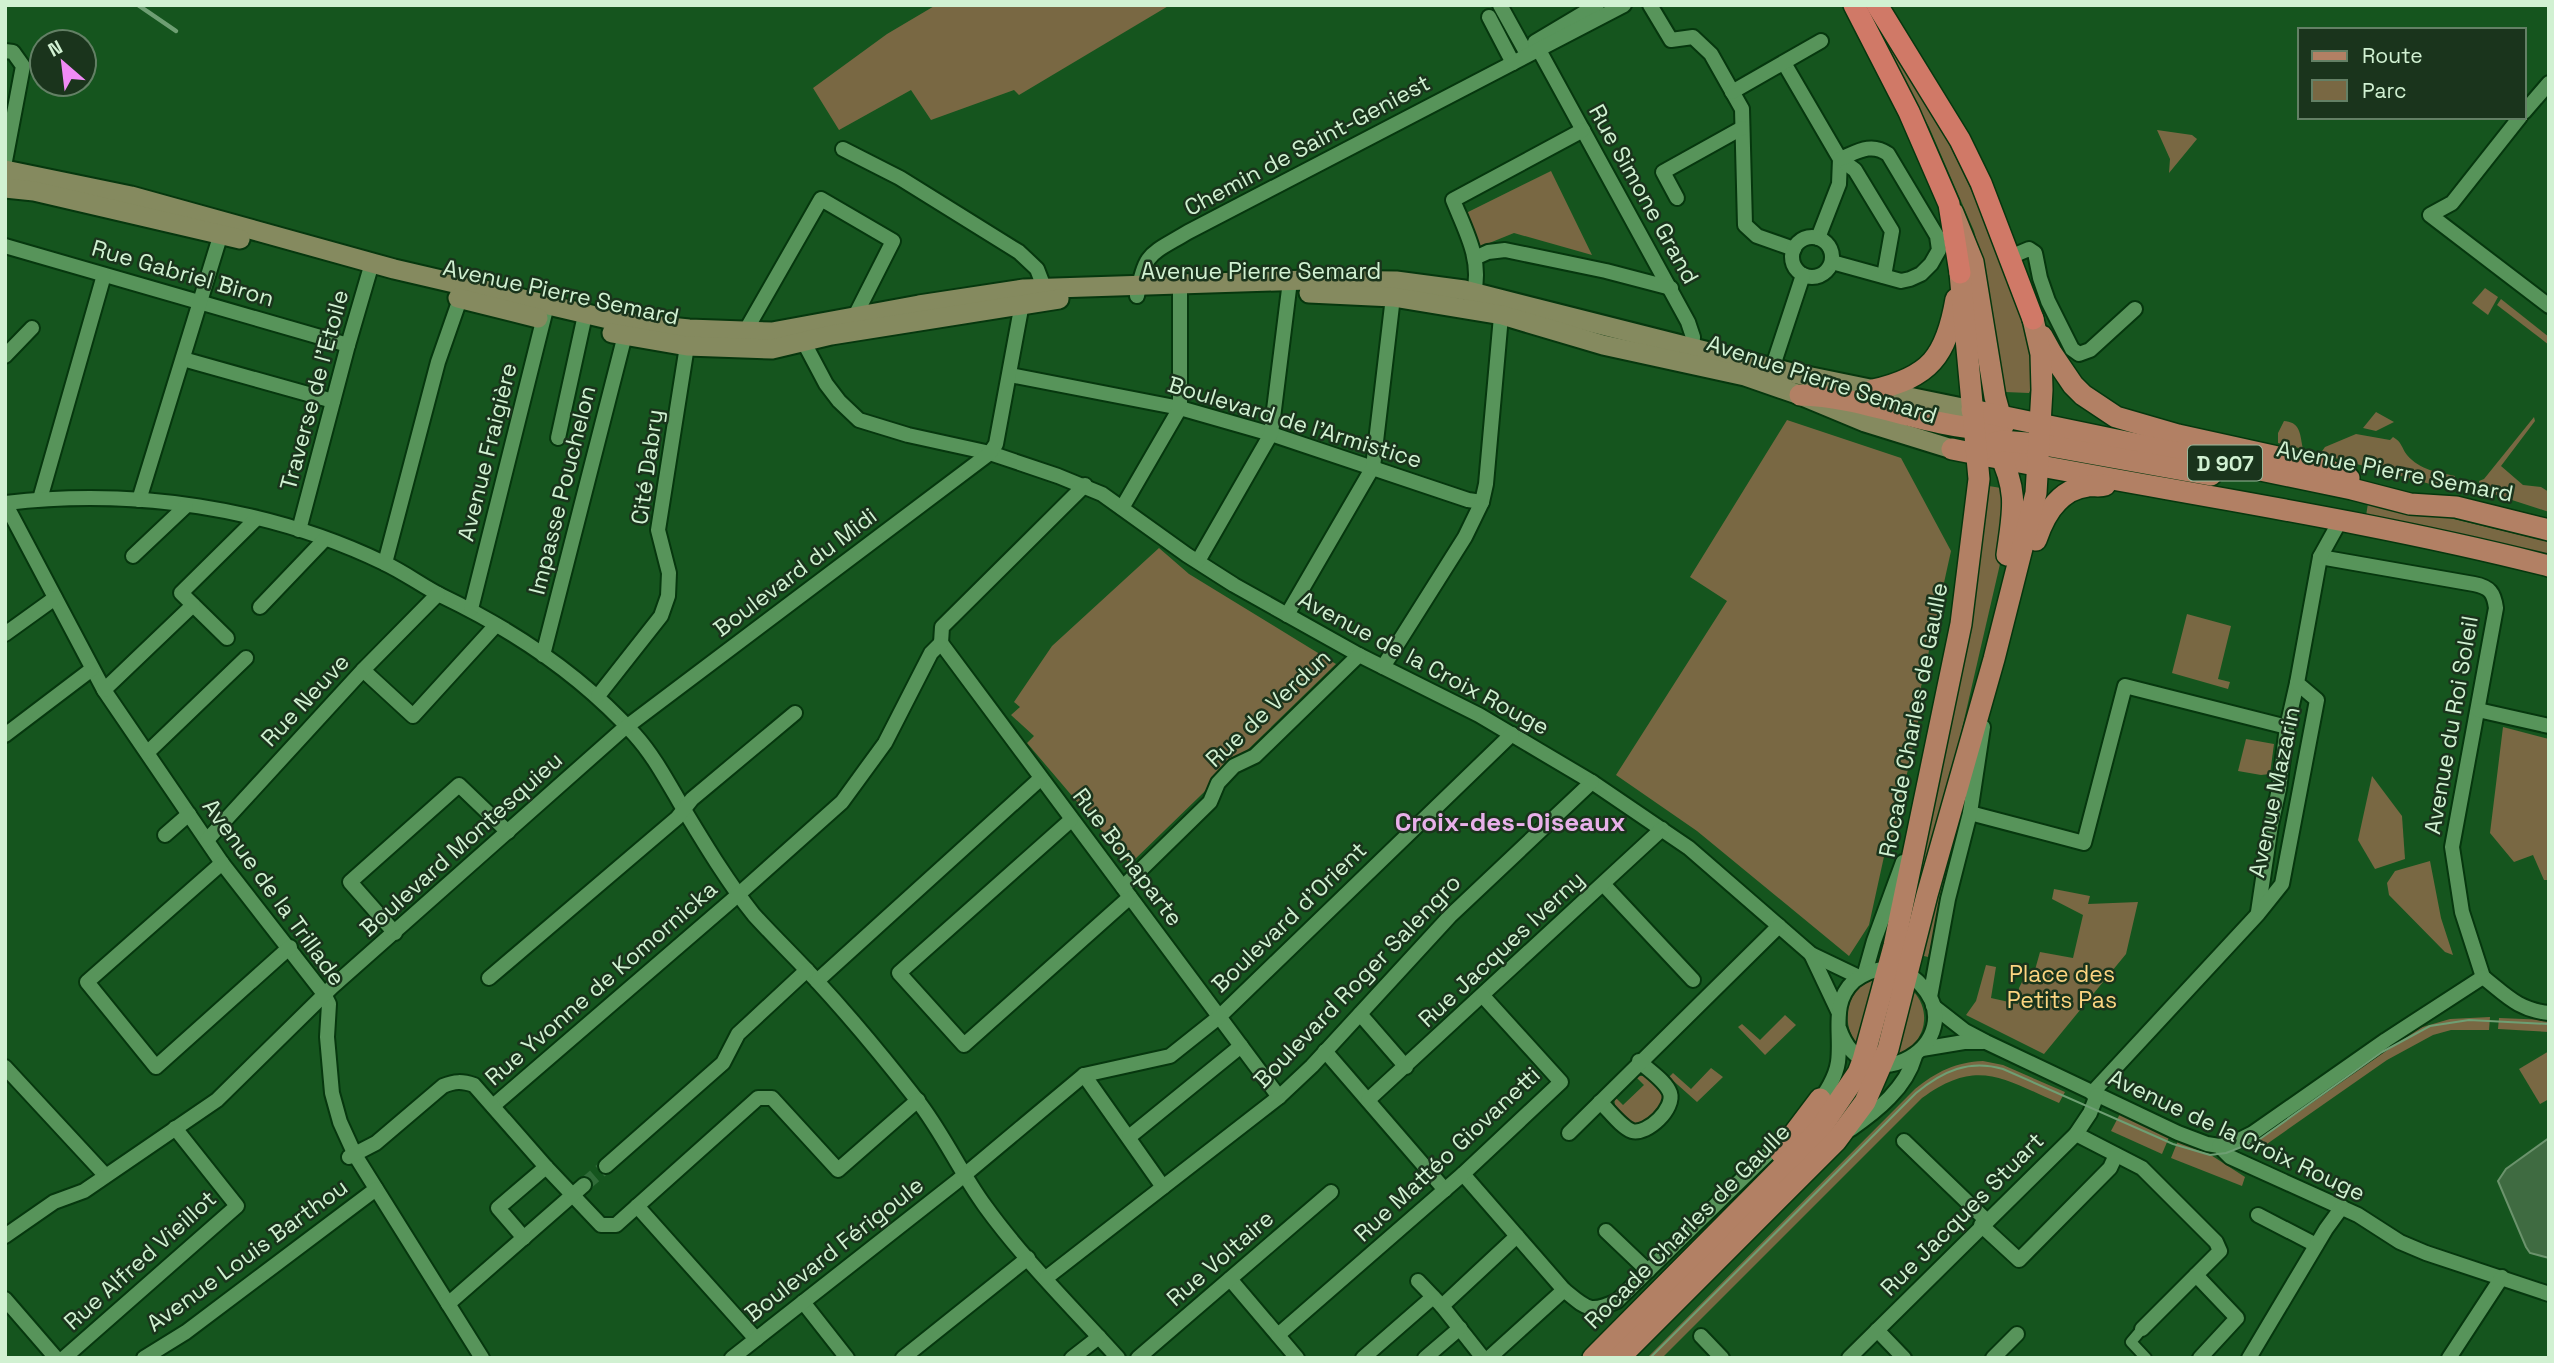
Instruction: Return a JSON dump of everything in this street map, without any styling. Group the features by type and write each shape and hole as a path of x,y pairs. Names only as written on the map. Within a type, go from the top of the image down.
{"highway":[{"name":"Rocade Charles de Gaulle","path":"1854,5 1909,111 1949,204 1961,273"},
{"path":"1877,5 1961,141 1981,183 2033,319"}],"main road":[{"name":"Avenue Pierre Semard","path":"5,170 131,196 223,228 371,269 584,322 625,335 687,346 772,349 799,334 855,316 1046,294 1396,281 1474,292 1502,307 1603,345 1695,356 1770,375 1872,390 1991,435"},
{"name":"Avenue Pierre Semard","path":"5,188 34,191 223,228"},
{"path":"1949,204 1973,262 1991,435 2012,491 2015,512 2007,553 2003,620"},
{"name":"Avenue Pierre Semard","path":"371,269 460,299 545,313"},
{"path":"1872,390 1917,376 1934,361 1952,321 1961,273"},
{"name":"Rocade Charles de Gaulle","path":"1898,972 1922,808 1961,624 1979,479 1991,435 1961,273"},
{"name":"Avenue Pierre Semard","path":"1289,287 1502,307"},
{"name":"Avenue Pierre Semard","path":"584,322 605,320 688,329 799,334 1023,297"},
{"path":"2033,319 2052,354 2074,385 2091,401 2116,417 2178,435 2318,466 2347,478 2456,506"},
{"name":"Rocade Charles de Gaulle","path":"1619,1358 1836,1141 1865,1102 1898,972 1927,895 1994,659 2036,493 2039,466 2036,424 2041,354 2033,319"},
{"name":"Avenue Pierre Semard","path":"1770,375 1800,394 1865,422 1952,449 1991,435 2036,424 2352,489 2410,504 2456,506 2549,530"},
{"path":"1800,394 1823,395 1991,435 2039,466"},
{"path":"1952,449 1979,479"},
{"name":"D 907","path":"2039,466 2437,538 2549,566"},
{"path":"2003,620 2024,578 2042,520 2054,503 2076,489 2100,487 2117,480"},
{"name":"Rocade Charles de Gaulle","path":"1593,1358 1820,1129 1858,1073 1873,1063"},
{"path":"1733,1219 1820,1100"}],"street":[{"name":"Rue Simone Grand","path":"1500,5 1583,130 1671,288 1692,331 1695,356"},
{"name":"Chemin de Saint-Geniest","path":"1530,53 1534,42 1597,5"},
{"name":"Chemin de Saint-Geniest","path":"1137,290 1147,258 1188,232 1624,5"},
{"path":"1650,5 1671,40 1693,37 1712,54 1742,109 1745,225 1757,236 1794,249"},
{"path":"1489,17 1513,63"},
{"path":"1732,92 1821,41"},
{"path":"5,51 13,52 23,66 5,161"},
{"path":"1784,62 1840,159 1855,170 1892,231 1884,276"},
{"path":"2526,110 2549,83"},
{"path":"2518,119 2452,203 2430,215 2549,306"},
{"path":"1677,198 1663,172 1742,128"},
{"path":"1474,292 1477,278 1475,258 1453,200 1583,130"},
{"path":"1832,262 1901,281 1921,274 1931,264 1938,250 1937,236 1888,154 1879,148 1870,147 1840,159"},
{"path":"843,149 900,178 1019,252 1037,270 1046,294"},
{"path":"1818,238 1839,184 1840,159"},
{"path":"746,330 821,200 893,241 855,316"},
{"path":"139,500 223,228"},
{"path":"1818,238 1831,249 1832,262 1821,275 1803,275 1793,261 1794,249 1803,240 1818,238"},
{"name":"Rue Gabriel Biron","path":"5,246 348,345"},
{"path":"2010,257 2029,249 2035,253 2039,278 2048,301 2072,349 2079,354 2091,350 2135,309"},
{"path":"1475,258 1488,252 1505,250 1671,288"},
{"name":"Traverse de l'Etoile","path":"299,530 371,269"},
{"path":"40,499 104,275"},
{"path":"1770,375 1803,275"},
{"path":"1198,561 1271,434 1289,287"},
{"path":"1122,508 1180,408 1180,290"},
{"path":"990,453 996,443 1023,297"},
{"path":"1287,615 1373,467 1392,297"},
{"path":"385,563 439,362 460,299"},
{"path":"1383,667 1465,537 1482,502 1486,484 1502,307"},
{"name":"Avenue Fraigière","path":"471,610 545,313"},
{"path":"558,438 584,322"},
{"path":"5,356 32,328"},
{"name":"Avenue de la Croix Rouge","path":"799,334 826,384 859,420 908,435 990,453 1085,485 1198,561 1287,615 1512,734 1592,782 1689,848 1811,954 1862,975"},
{"name":"Impasse Pouchelon","path":"543,655 625,335"},
{"name":"Cité Dabry","path":"598,696 661,616 668,596 669,573 658,530 687,346"},
{"path":"183,359 333,401"},
{"name":"Boulevard de l'Armistice","path":"1010,375 1180,408 1271,434 1482,502"},
{"name":"Boulevard du Midi","path":"627,727 990,453"},
{"name":"Rue Yvonne de Komornicka","path":"492,1105 739,895 842,802 885,743 932,653 941,643 942,627 1085,485"},
{"path":"6,503 96,497 139,500 230,511 299,530 385,563 471,610 543,655 598,696 655,762 739,895 774,937 812,975 918,1101 1002,1229 1118,1358"},
{"name":"Avenue de la Trillade","path":"6,503 12,533 55,598 104,690 222,863 324,994 329,1004 327,1037 332,1093 352,1156 376,1189 482,1358"},
{"path":"133,556 186,506"},
{"path":"227,638 181,593 256,519"},
{"name":"Avenue Mazarin","path":"2258,914 2287,727 2320,557 2340,521"},
{"path":"260,607 326,539"},
{"name":"Avenue du Roi Soleil","path":"2320,557 2487,587 2494,595 2496,608 2452,848 2462,912 2483,978"},
{"name":"Rue Neuve","path":"207,840 363,670 438,594"},
{"path":"5,634 55,598"},
{"path":"104,690 193,605"},
{"path":"363,670 413,716 496,625"},
{"name":"Rue Bonaparte","path":"941,643 1279,1097"},
{"name":"Rue de Verdun","path":"1071,820 899,973 964,1045 1126,892 1210,802 1218,783 1234,766 1255,756 1359,655"},
{"path":"148,752 246,657"},
{"path":"1836,1141 1873,1114 1903,1082 1933,1029 1931,1001 1948,899 1970,813 1994,659"},
{"path":"5,735 92,669"},
{"name":"Avenue Mazarin","path":"2095,1094 2282,884 2317,700 2297,683"},
{"path":"1970,813 2084,843 2125,686 2287,727"},
{"path":"2478,710 2549,726"},
{"path":"489,978 677,818 692,799 794,713"},
{"name":"Boulevard Montesquieu","path":"5,1236 41,1210 84,1191 216,1100 324,994 627,727"},
{"name":"Boulevard d'Orient","path":"1084,1075 1170,1056 1219,1017 1512,734"},
{"path":"606,1166 723,1063 738,1034 812,975 1040,779"},
{"name":"Boulevard Roger Salengro","path":"1046,1278 1279,1097 1450,916 1592,782"},
{"path":"395,933 351,882 459,785 508,832"},
{"path":"1463,1174 1564,1290 1583,1306 1599,1309 1617,1301 1820,1100 1838,1065 1838,1011 1849,986 1862,975 1922,808"},
{"path":"166,835 189,814"},
{"name":"Rue Jacques Iverny","path":"1368,1100 1662,829"},
{"path":"222,863 88,982 156,1067 290,947"},
{"path":"1604,885 1693,980"},
{"path":"1569,1133 1639,1061 1779,926"},
{"name":"Avenue de la Croix Rouge","path":"1811,954 1838,1011"},
{"path":"1862,975 1898,972"},
{"name":"Avenue de la Croix Rouge","path":"1898,972 1924,988 1931,1001 1965,1031 1986,1042 2178,1133 2219,1146 2230,1157 2262,1174 2342,1207 2400,1242 2549,1294"},
{"path":"2219,1146 2253,1133 2385,1040 2483,978 2515,1004 2534,1012 2549,1013"},
{"name":"Rue Mattéo Giovanetti","path":"1278,1335 1463,1174 1561,1082 1483,996"},
{"path":"1360,1014 1406,1067"},
{"path":"1839,1028 1847,1047 1873,1063 1905,1062 1919,1053 1949,1044 1986,1042"},
{"path":"1129,1137 1241,1046"},
{"path":"1325,1051 1445,1190"},
{"path":"1600,1102 1629,1130 1640,1132 1650,1127 1669,1105 1671,1097 1669,1090 1639,1061"},
{"path":"5,1067 105,1175"},
{"path":"1084,1075 1163,1187"},
{"name":"Boulevard Férigoule","path":"732,1358 1084,1075"},
{"path":"352,1156 376,1143 443,1086 464,1081 474,1085 546,1167 601,1225 608,1227 616,1226 758,1098 772,1098 838,1170 918,1101"},
{"name":"Rue Jacques Stuart","path":"1852,1357 2076,1134 2090,1113 2095,1094"},
{"name":"Rue Alfred Vieillot","path":"64,1358 237,1206 175,1128"},
{"path":"2076,1134 2142,1168 2217,1242 2220,1251 2131,1342 2146,1358"},
{"path":"1904,1141 2018,1260 2110,1168 2116,1155"},
{"path":"524,1238 498,1208 546,1167"},
{"path":"447,1304 584,1185"},
{"name":"Avenue Louis Barthou","path":"144,1358 186,1332 376,1189"},
{"name":"Rue Voltaire","path":"1138,1358 1331,1192"},
{"path":"637,1206 756,1339"},
{"path":"2249,1358 2316,1245 2342,1207"},
{"path":"2258,1215 2316,1245"},
{"path":"1606,1231 1648,1270"},
{"path":"1363,1358 1438,1302 1517,1236"},
{"path":"902,1358 1028,1258"},
{"path":"2196,1275 2237,1318 2200,1358"},
{"path":"2449,1358 2502,1277"},
{"path":"1230,1279 1297,1358"},
{"path":"1418,1281 1483,1358"},
{"path":"1489,1358 1564,1290"},
{"path":"5,1299 56,1358"},
{"path":"803,1302 847,1358"},
{"path":"1424,1358 1460,1328"},
{"path":"1877,1330 1904,1358"},
{"path":"1993,1358 2017,1334"},
{"path":"1701,1336 1722,1358"},
{"path":"1072,1358 1098,1337"}],"green space":[{"path":"936,5 1170,5 1019,95 1014,90 931,120 911,90 839,130 813,88 887,34"},
{"path":"1867,10 1880,23 1932,112 2002,260 2028,341 2033,372 2029,393 2005,392 1984,268 1974,231 1929,127 1874,28"},
{"path":"2157,130 2192,135 2197,139 2169,173 2170,159"},
{"path":"1551,171 1592,255 1514,233 1477,248 1464,214"},
{"path":"2485,288 2498,297 2488,315 2472,303"},
{"path":"2501,299 2549,337 2549,345 2497,305"},
{"path":"2376,412 2394,422 2376,431 2363,428"},
{"path":"2534,417 2535,421 2501,466 2523,485 2541,487 2549,492 2549,512 2481,490 2479,481 2484,479"},
{"path":"1787,420 1901,458 1951,551 1921,687 1922,703 1894,835 1885,852 1869,925 1849,956 1697,831 1616,775 1727,601 1690,577"},
{"path":"2284,421 2297,427 2303,449 2278,443 2278,433"},
{"path":"2356,434 2390,440 2393,437 2417,464 2429,470 2455,476 2452,490 2320,454 2325,447"},
{"path":"1989,486 2007,489 2009,525 1932,859 1900,949 1984,498"},
{"path":"2368,503 2412,509 2549,542 2549,558 2366,516"},
{"path":"1159,548 1189,574 1336,664 1130,864 1027,743 1034,736 1011,715 1020,707 1014,702 1052,646"},
{"path":"2187,614 2231,626 2218,679 2230,682 2228,689 2172,673"},
{"path":"2503,727 2549,739 2549,880 2544,880 2533,855 2514,862 2490,833"},
{"path":"2246,739 2274,744 2270,774 2238,771"},
{"path":"2372,776 2402,816 2405,859 2375,869 2358,840"},
{"path":"1959,816 1963,817 1928,957 1920,955"},
{"path":"2430,861 2441,918 2453,955 2445,952 2389,895 2387,883 2395,871"},
{"name":"Place des Petits Pas","path":"2054,889 2090,896 2088,904 2138,902 2126,954 2044,1054 1966,1015 1976,1001 1986,965 1996,967 1991,998 2018,1004 2019,988 2023,980 2031,984 2040,952 2073,958 2083,915 2052,899"},
{"path":"1877,978 1858,1046 1849,1027 1849,1006 1858,989"},
{"path":"1913,991 1923,1009 1923,1029 1913,1045 1894,1055"},
{"path":"1785,1015 1796,1025 1765,1055 1738,1027 1742,1024 1760,1040"},
{"path":"2490,1017 2489,1030 2451,1030 2433,1035 2387,1060 2264,1146 2257,1135 2409,1031 2450,1019"},
{"path":"2499,1018 2549,1020 2549,1032 2498,1029"},
{"path":"2549,1051 2549,1099 2540,1104 2519,1069"},
{"path":"1983,1061 2003,1065 2065,1092 2059,1103 2006,1080 1975,1075 1942,1085 1922,1098 1662,1358 1647,1358 1915,1089 1947,1069 1964,1063"},
{"path":"1711,1068 1723,1077 1697,1102 1669,1077 1673,1073 1691,1089"},
{"path":"1635,1076 1645,1076 1665,1097 1654,1117 1634,1126 1615,1106 1615,1097 1623,1105 1644,1085"},
{"path":"2121,1112 2170,1135 2162,1154 2111,1131"},
{"path":"2179,1138 2245,1177 2242,1186 2171,1158"}],"shaded area":[{"path":"2549,1138 2549,1258 2530,1253 2526,1247 2498,1181 2506,1169"}],"tunnel":[{"path":"584,1185 606,1166"}],"tram line":[{"path":"1650,1358 1916,1093 1946,1073 1979,1065 2003,1069 2173,1144 2210,1155 2226,1153 2257,1141 2382,1052 2430,1026 2469,1020 2549,1024"}],"railway":[{"path":"138,5 176,31"}],"district":[{"name":"Croix-des-Oiseaux","path":"1510,822"}]}
